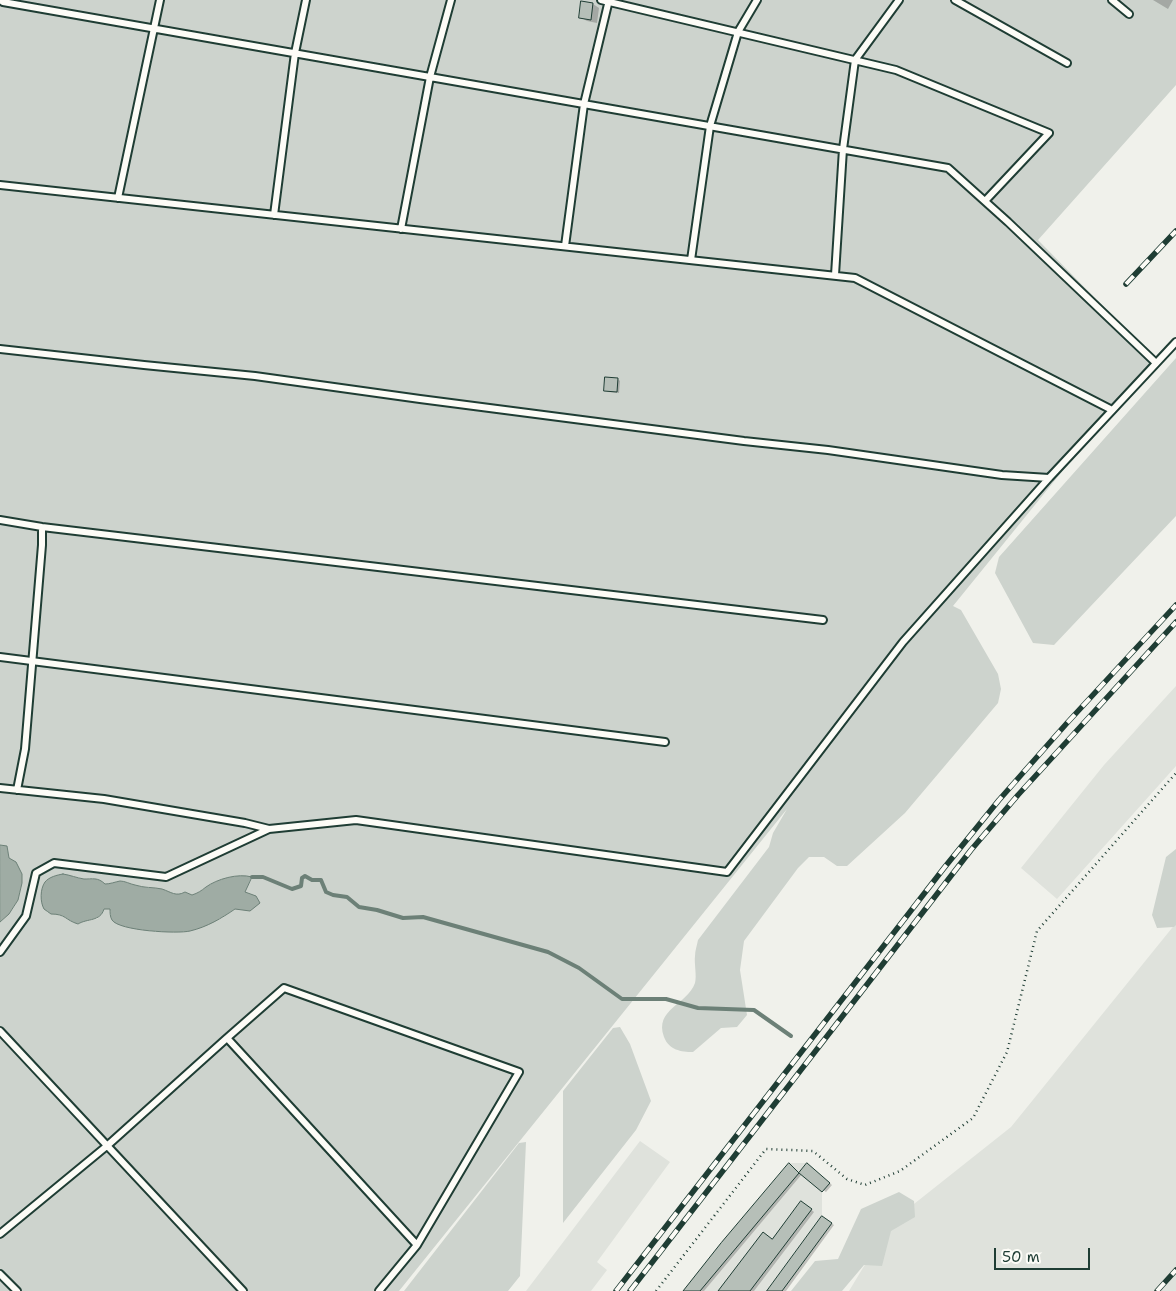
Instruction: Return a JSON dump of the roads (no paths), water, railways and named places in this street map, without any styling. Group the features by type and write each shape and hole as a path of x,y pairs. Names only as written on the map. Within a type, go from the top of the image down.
{"lane":[{"path":"0,0 948,168 1156,363"},
{"path":"118,198 160,0"},
{"path":"274,215 295,53 306,0"},
{"path":"401,229 430,77 451,0"},
{"path":"691,260 710,126 738,32 757,0"},
{"path":"835,276 843,149 855,60 900,0"},
{"path":"955,0 1067,63"},
{"path":"1112,0 1129,14"},
{"path":"564,246 584,104 606,1 896,70 1049,132 985,201"},
{"path":"0,185 855,278 1112,410"},
{"path":"0,952 26,916 36,873 54,864 166,877 269,829 356,820 727,872 903,642 1049,478 1176,342"},
{"path":"0,349 255,376 744,441 828,450 1002,474 1049,478"},
{"path":"0,520 42,527 823,620"},
{"path":"17,790 26,749 42,527"},
{"path":"0,657 665,742"},
{"path":"0,788 104,799 245,823 269,829"},
{"path":"0,1234 108,1146 284,988 518,1072 417,1245 379,1291"},
{"path":"0,1031 243,1291"},
{"path":"228,1038 417,1245"},
{"path":"0,1274 16,1291"}],"waterway":[{"path":"252,877 263,877 292,889 301,886 302,878 305,876 312,880 321,880 326,892 347,897 359,907 403,918 423,917 548,952 579,968 622,999 666,999 698,1008 754,1010 791,1036"}],"railway":[{"path":"1126,284 1176,231"},
{"path":"616,1291 944,868 999,800 1176,605"},
{"path":"630,1291 971,850 1018,795 1176,622"},
{"path":"1157,1291 1176,1270"}]}
